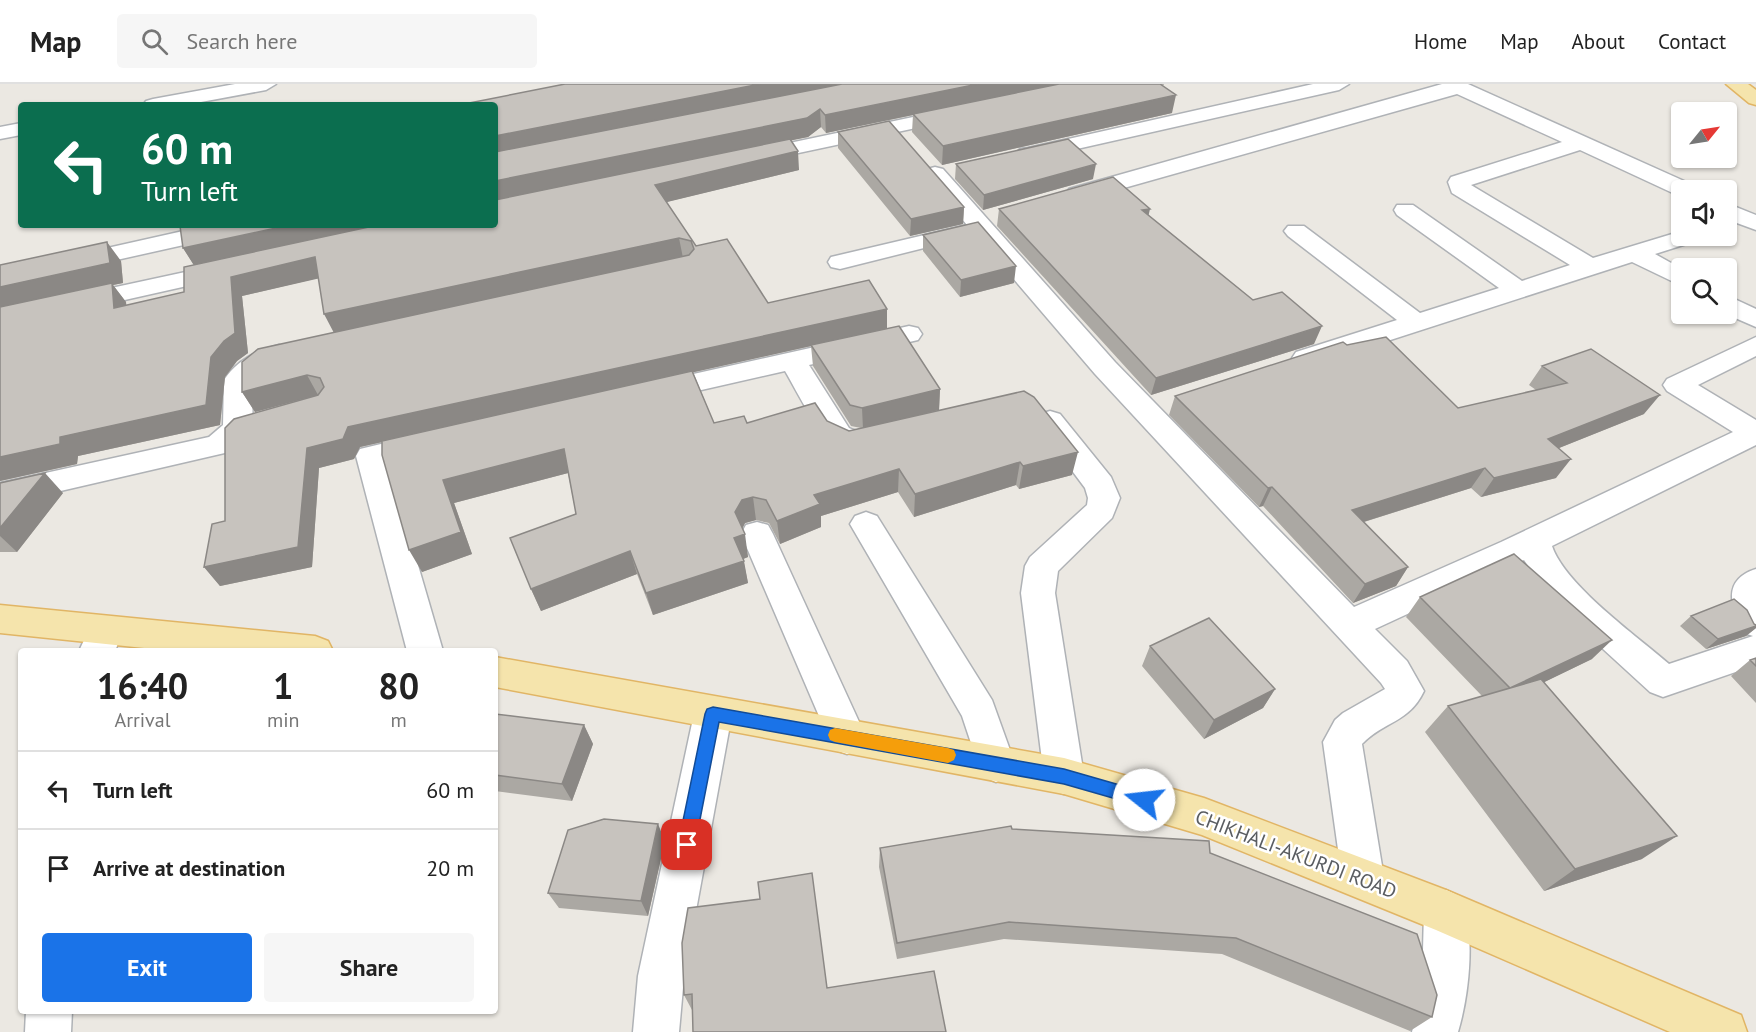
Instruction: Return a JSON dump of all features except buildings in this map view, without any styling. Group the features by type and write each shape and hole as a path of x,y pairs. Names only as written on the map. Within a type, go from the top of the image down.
{"main road":[{"path":"1736,84 1756,99"},
{"path":"0,619 101,641 251,648"},
{"name":"CHIKHALI-AKURDI ROAD","path":"498,673 713,714 1064,776 1204,817 1446,912 1724,1032"}],"street":[{"path":"186,102 218,99 266,84"},
{"path":"1013,157 1339,84"},
{"path":"1058,200 1455,86 1671,184"},
{"path":"732,161 975,110"},
{"path":"894,127 947,172 986,222 1156,406 1349,625 1394,672 1407,691 1400,702 1349,727 1342,742 1363,878"},
{"path":"0,133 18,130"},
{"path":"1580,143 1459,182 1460,188 1477,200 1590,267"},
{"path":"1405,210 1518,290"},
{"path":"840,262 986,222"},
{"path":"0,279 229,228"},
{"path":"1296,231 1417,323"},
{"path":"1281,366 1671,241"},
{"path":"1634,253 1671,273"},
{"path":"0,320 244,266"},
{"path":"1737,309 1756,319"},
{"path":"622,399 909,334"},
{"path":"1756,345 1677,385 1756,433"},
{"path":"0,494 218,445 232,437 238,429 238,380 249,367 260,360 302,349"},
{"path":"793,361 839,435 850,442 896,432"},
{"path":"1032,403 1042,411 1100,484 1104,498 1101,510 1042,566 1039,578 1038,593 1064,776"},
{"path":"238,429 269,421"},
{"path":"1349,625 1534,540 1756,433"},
{"path":"424,648 371,456 451,438"},
{"path":"866,524 979,712 996,764"},
{"path":"757,534 846,737"},
{"path":"1534,540 1541,562 1568,596 1663,681 1756,650"},
{"path":"1756,582 1748,593 1749,610 1756,623"},
{"path":"656,1032 661,976 713,714"},
{"path":"1436,1032 1442,1013 1445,981 1446,912"},
{"path":"48,1032 49,1014"}],"slow traffic":[{"path":"835,735 948,755"}],"route":[{"path":"687,845 713,714 1064,776 1144,800"}]}
